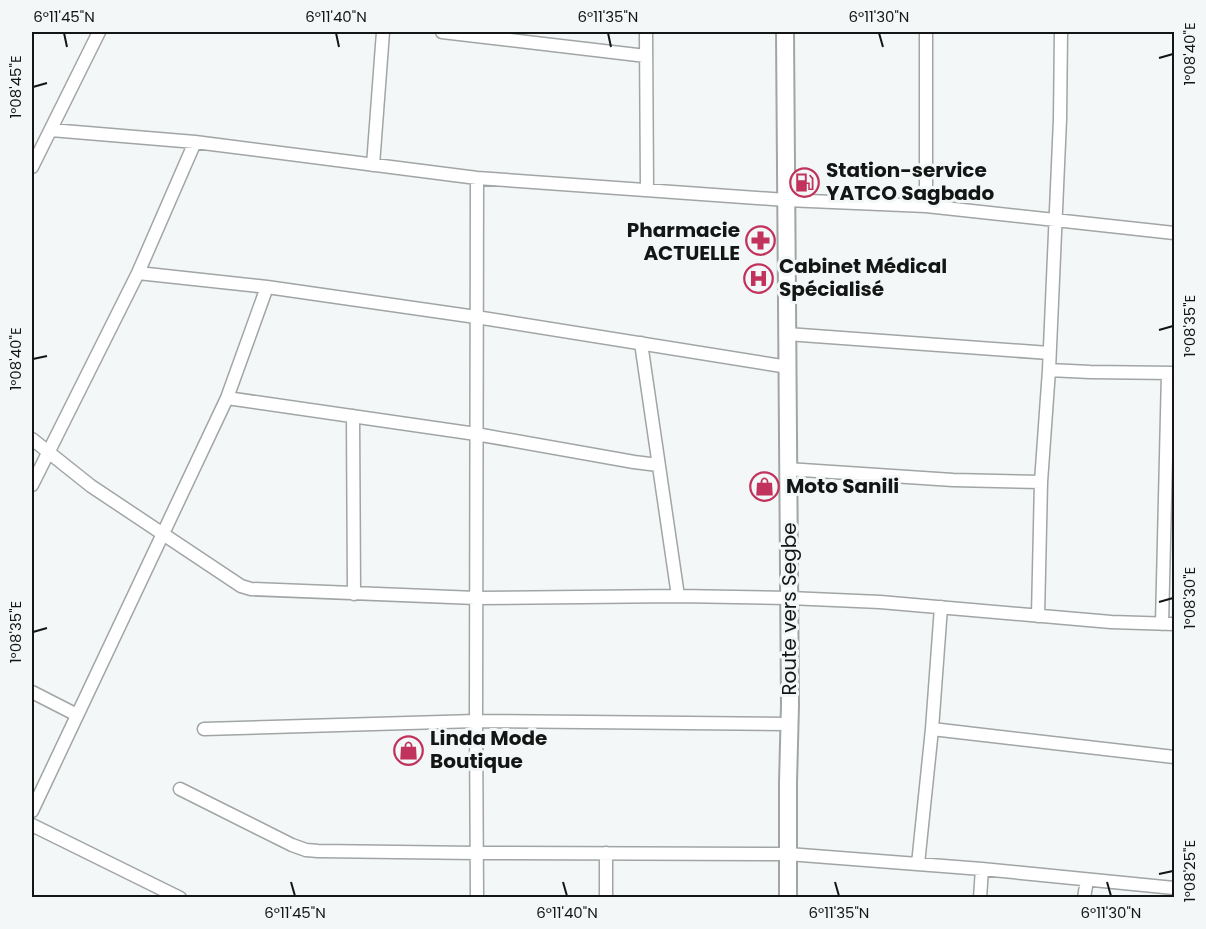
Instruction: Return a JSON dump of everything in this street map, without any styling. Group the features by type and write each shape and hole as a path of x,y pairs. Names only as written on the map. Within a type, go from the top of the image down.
{"main road":[{"name":"Route vers Segbe","path":"785,32 790,724 788,897"}],"street":[{"path":"32,167 99,32"},
{"path":"373,165 383,32"},
{"path":"442,32 646,56"},
{"path":"646,32 647,190"},
{"path":"926,32 926,206"},
{"path":"1038,616 1041,482 1049,370 1062,32"},
{"path":"51,130 195,142 477,178 786,200 926,206 1174,233"},
{"path":"32,485 138,273 195,142"},
{"path":"477,178 477,897"},
{"path":"138,273 267,287 476,317 788,367"},
{"path":"32,811 227,398 267,287"},
{"path":"787,334 1049,353"},
{"path":"641,343 678,596"},
{"path":"32,439 92,486 245,588 476,598 678,596 789,598 880,602 1111,622 1168,624 1171,373 1049,370"},
{"path":"227,398 476,434 658,465"},
{"path":"353,416 354,594"},
{"path":"788,469 963,480 1041,482"},
{"path":"918,864 942,608"},
{"path":"32,692 77,715"},
{"path":"204,729 476,721 790,724"},
{"path":"932,729 1174,757"},
{"path":"180,789 306,850 788,854 982,869 1174,888"},
{"path":"32,825 180,897"},
{"path":"606,853 606,897"},
{"path":"980,897 982,869"},
{"path":"1084,897 1087,880"}],"place":[{"name":"Station-service YATCO Sagbado","path":"805,182"},
{"name":"Pharmacie ACTUELLE","path":"761,241"},
{"name":"Cabinet Médical Spécialisé","path":"758,278"},
{"name":"Moto Sanili","path":"765,486"},
{"name":"Linda Mode Boutique","path":"409,750"}]}
